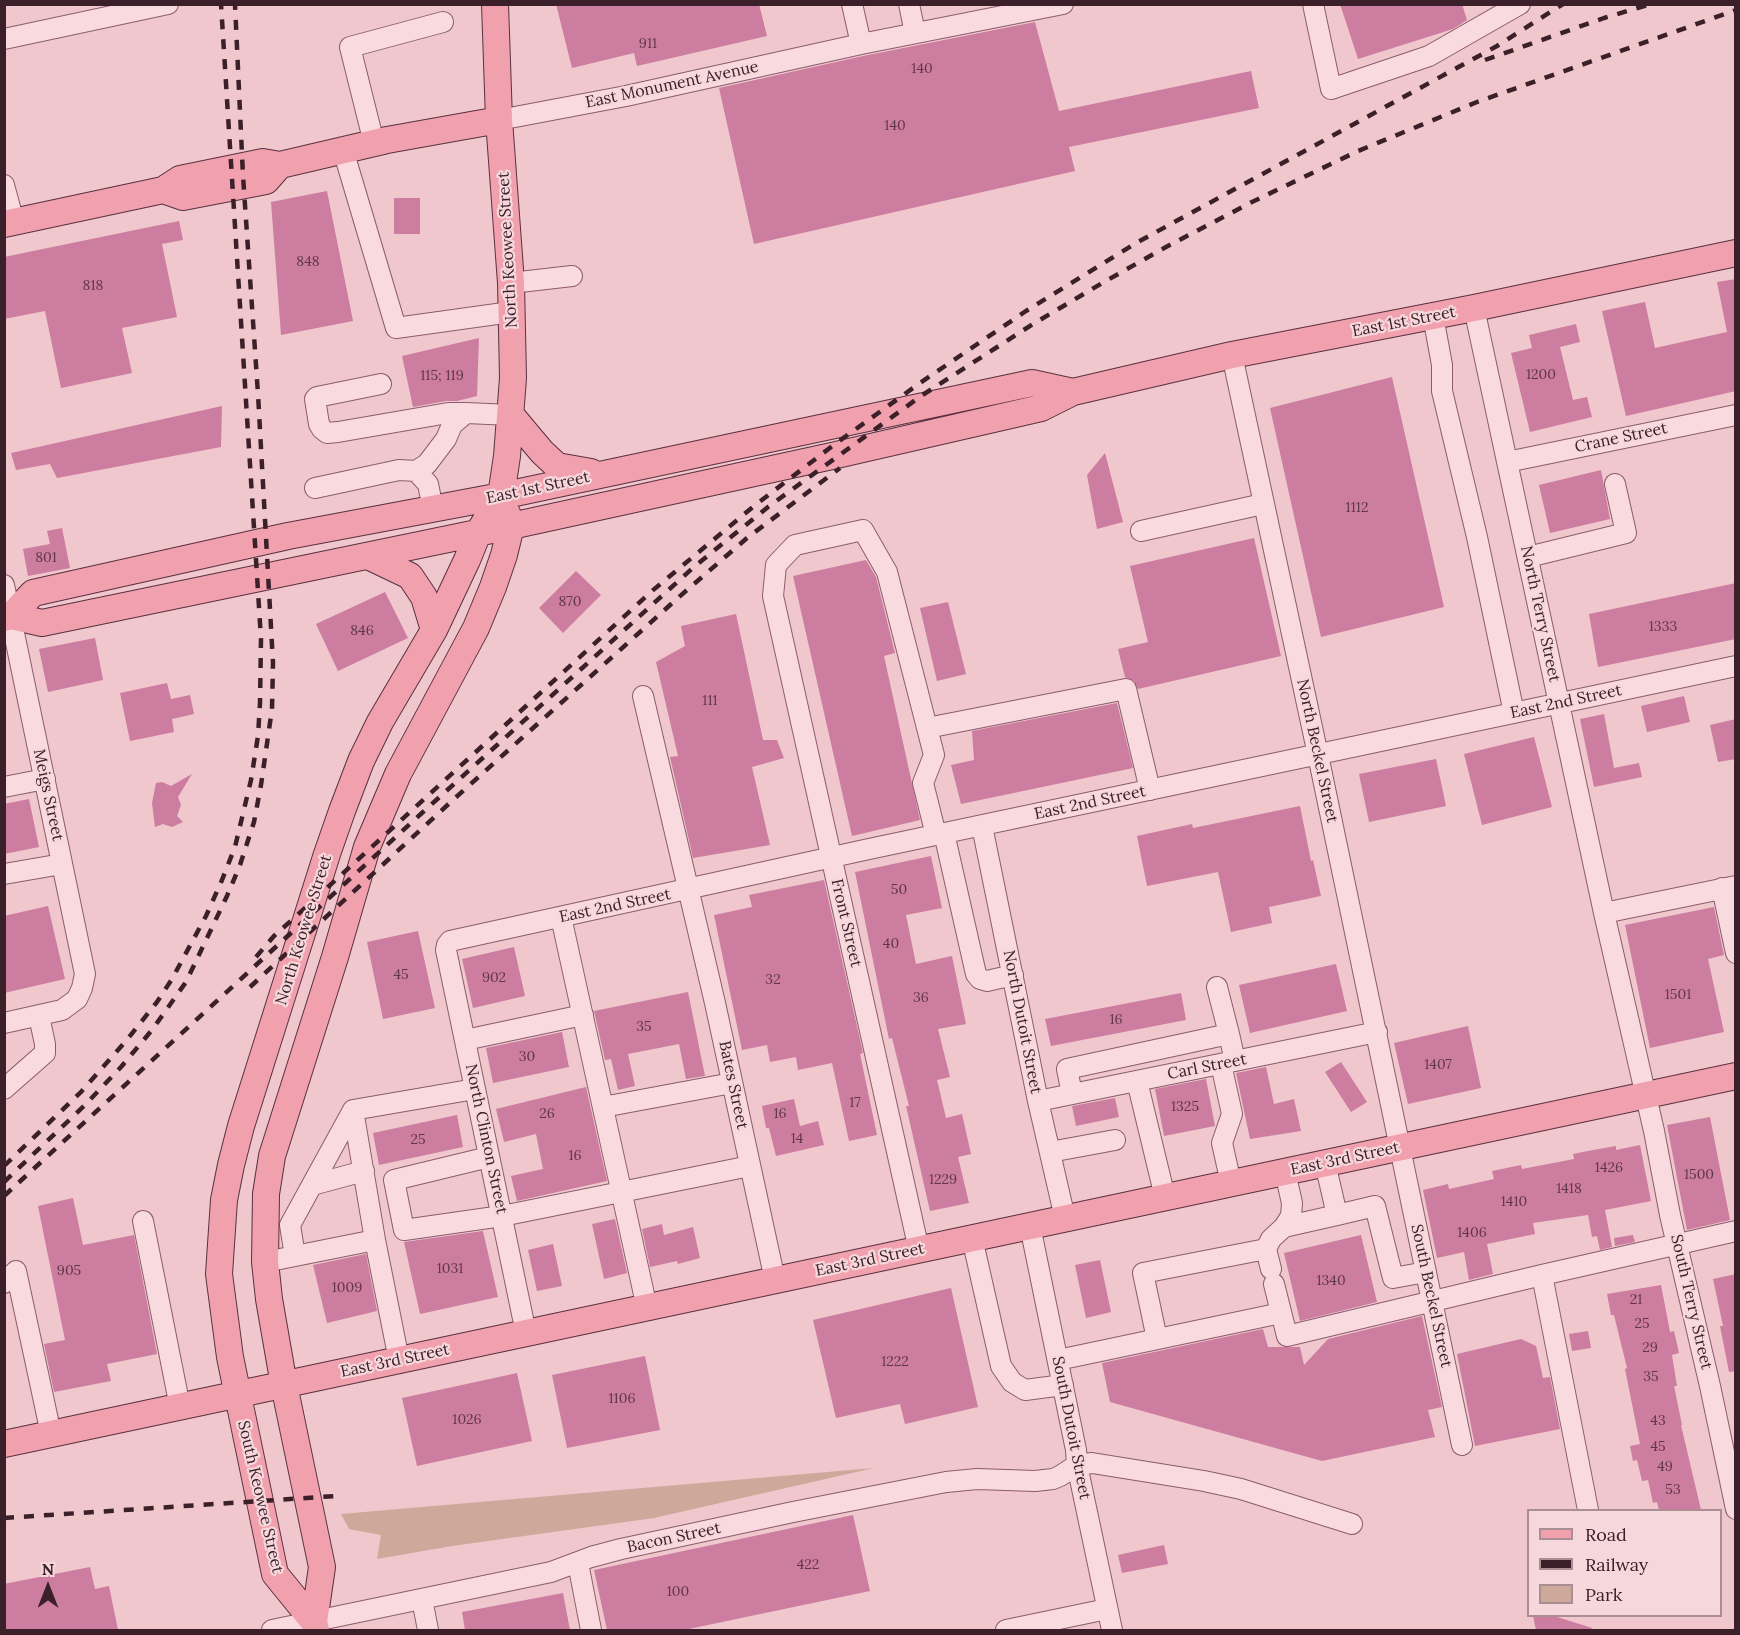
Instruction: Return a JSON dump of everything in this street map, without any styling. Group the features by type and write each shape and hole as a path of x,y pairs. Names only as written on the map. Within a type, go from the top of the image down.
{"main road":[{"name":"North Keowee Street","path":"238,1395 230,1357 219,1274 224,1200 242,1126 342,811 361,761 380,722 435,630 478,532 501,496 507,456 513,378 511,283 495,4"},
{"name":"East Monument Avenue","path":"9,223 164,190 180,179 263,162 280,165 374,143 500,120"},
{"name":"East 1st Street","path":"8,617 42,622 511,526 1041,408 1073,392 1232,355 1474,308 1736,253"},
{"name":"East 1st Street","path":"8,617 33,593 288,536 501,496 1032,383 1073,392"},
{"path":"511,415 557,466 603,474"},
{"name":"North Keowee Street","path":"501,496 511,526"},
{"path":"315,1626 322,1567 284,1385 265,1262 266,1194 272,1156 335,957 366,847 398,774 476,628 493,586 511,526"},
{"path":"368,555 410,576 424,597 435,630"},
{"name":"East 3rd Street","path":"4,1444 1736,1076"},
{"name":"South Keowee Street","path":"238,1395 275,1574 315,1626"}],"street":[{"path":"4,39 168,4"},
{"path":"852,4 861,44"},
{"path":"909,4 915,33"},
{"name":"East Monument Avenue","path":"500,120 626,96 861,44 1063,4"},
{"path":"1313,4 1331,89 1429,56 1520,4"},
{"path":"374,143 351,47 443,22"},
{"path":"343,150 396,328 512,312"},
{"path":"4,185 9,223"},
{"path":"511,283 572,276"},
{"name":"North Terry Street","path":"1474,308 1645,1095"},
{"path":"1433,316 1442,365 1442,391 1477,537 1514,713"},
{"name":"North Beckel Street","path":"1232,355 1377,1032 1399,1147"},
{"path":"381,384 317,397 315,399 322,429 327,433 338,432 448,413 511,415"},
{"path":"315,489 399,470 416,471 427,464 446,439 452,425 466,413"},
{"name":"Crane Street","path":"1507,462 1736,415"},
{"path":"416,471 428,484 434,509"},
{"path":"1528,557 1626,533 1615,484"},
{"path":"1141,531 1263,504"},
{"name":"Front Street","path":"919,1250 773,596 776,565 795,545 863,530 887,572 927,728"},
{"name":"Meigs Street","path":"4,585 8,617 45,779 85,974 77,999 62,1010 39,1016"},
{"name":"East 2nd Street","path":"447,945 450,941 940,834 1736,666"},
{"path":"1013,975 987,981 980,979 976,974 940,834 923,783 934,755 927,728 1126,689 1150,790"},
{"name":"Bates Street","path":"643,696 689,890 775,1280"},
{"path":"4,787 45,779"},
{"name":"North Dutoit Street","path":"981,826 1038,1101 1065,1218"},
{"path":"4,874 62,864"},
{"path":"1604,913 1729,887 1736,953"},
{"path":"561,917 647,1308"},
{"name":"North Clinton Street","path":"447,945 446,951 526,1333"},
{"path":"1217,987 1229,1034 1228,1063 1232,1114 1222,1143 1231,1183"},
{"path":"465,1040 583,1015"},
{"path":"4,1023 39,1016 45,1044 45,1053 4,1089"},
{"name":"Carl Street","path":"1038,1101 1377,1032"},
{"path":"1072,1094 1067,1069 1229,1034"},
{"path":"1137,1081 1165,1197"},
{"path":"603,1107 732,1083"},
{"path":"353,1110 475,1089"},
{"name":"South Terry Street","path":"1645,1095 1736,1509"},
{"path":"295,1256 290,1225 353,1110"},
{"path":"353,1110 375,1240 399,1360"},
{"path":"1050,1152 1115,1140"},
{"name":"South Beckel Street","path":"1399,1147 1462,1445"},
{"path":"489,1157 394,1180 404,1230 502,1216 750,1166"},
{"path":"1325,1163 1337,1215"},
{"path":"312,1185 364,1171"},
{"path":"1285,1172 1292,1203 1291,1216 1284,1227 1270,1239 1266,1248 1287,1336 1736,1231"},
{"path":"1284,1227 1376,1206 1393,1278 1426,1272"},
{"path":"142,1221 180,1407"},
{"name":"South Dutoit Street","path":"1030,1226 1112,1630"},
{"path":"972,1238 1001,1366 1012,1382 1025,1390 1063,1385"},
{"path":"265,1262 375,1240"},
{"path":"1157,1339 1143,1273 1266,1248"},
{"path":"4,1283 16,1271 51,1434"},
{"path":"1542,1275 1588,1509"},
{"path":"1058,1360 1281,1313"},
{"path":"1077,1465 1092,1463 1241,1489 1352,1524"},
{"name":"Bacon Street","path":"272,1630 315,1626 422,1599 551,1572 621,1549 793,1512 946,1482 977,1479 1035,1481 1053,1479 1077,1465"},
{"path":"578,1563 591,1630"},
{"path":"422,1599 428,1630"},
{"path":"1006,1630 1071,1624 1107,1609"}],"green space":[{"path":"874,1468 654,1518 452,1546 377,1559 381,1535 349,1529 341,1514"}],"building":[{"path":"556,4 759,4 767,36 637,66 634,53 572,68"},
{"path":"1340,4 1462,4 1467,20 1453,29 1358,59"},
{"path":"1035,22 1059,111 1251,71 1259,108 1069,147 1075,171 754,244 719,88 863,56"},
{"path":"327,191 353,321 281,335 271,202"},
{"path":"394,198 420,198 420,234 394,234"},
{"path":"179,221 183,240 162,244 177,317 122,328 132,373 61,388 45,311 4,319 4,257"},
{"path":"1736,279 1736,391 1626,416 1602,311 1645,302 1655,348 1727,332 1717,282"},
{"path":"1576,324 1580,342 1560,347 1573,400 1587,397 1592,417 1530,432 1511,353 1532,348 1529,335"},
{"path":"479,338 477,396 413,407 402,356"},
{"path":"1392,377 1444,607 1321,637 1270,408"},
{"path":"222,406 221,447 57,478 50,464 16,470 11,453"},
{"path":"1105,453 1123,522 1097,529 1087,475"},
{"path":"1601,470 1610,519 1550,533 1539,485"},
{"path":"62,528 70,568 28,576 23,549 50,544 47,531"},
{"path":"1254,538 1281,656 1138,689 1134,681 1125,677 1118,649 1148,642 1130,566"},
{"path":"866,560 876,577 895,653 884,656 920,820 852,836 793,576"},
{"path":"576,571 601,595 563,633 539,608"},
{"path":"1736,583 1736,639 1598,667 1589,614"},
{"path":"385,592 408,638 338,671 316,624"},
{"path":"948,602 966,674 937,681 920,608"},
{"path":"736,614 763,740 777,740 784,758 752,767 770,845 693,858 670,757 678,756 656,662 685,646 681,626"},
{"path":"95,638 103,680 48,692 39,649"},
{"path":"167,683 171,699 190,695 194,714 172,719 174,732 130,741 120,693"},
{"path":"1684,696 1690,722 1647,732 1641,706"},
{"path":"1117,703 1133,768 961,804 951,765 974,760 972,731"},
{"path":"1604,714 1614,768 1639,763 1642,777 1594,787 1580,719"},
{"path":"1736,719 1736,759 1718,762 1710,725"},
{"path":"1534,737 1552,807 1482,825 1464,754"},
{"path":"1436,759 1446,806 1369,822 1359,774"},
{"path":"192,774 178,797 181,805 177,816 183,822 172,827 163,824 155,827 152,803 156,783 162,782 171,786"},
{"path":"29,799 39,847 4,854 4,804"},
{"path":"1300,806 1321,896 1269,907 1272,923 1231,932 1218,872 1147,886 1137,836 1192,824 1193,828"},
{"path":"931,856 942,908 906,915 916,964 952,956 966,1024 938,1029 950,1077 937,1080 946,1118 962,1114 971,1154 958,1157 969,1203 930,1211 906,1106 909,1106 892,1038 889,1039 855,872"},
{"path":"824,880 863,1053 860,1054 877,1135 849,1141 832,1063 798,1070 796,1057 770,1062 767,1045 742,1050 714,915 752,907 749,895"},
{"path":"48,906 65,979 4,993 4,916"},
{"path":"1714,907 1724,955 1708,959 1724,1032 1650,1048 1625,925"},
{"path":"418,931 435,1008 383,1019 367,942"},
{"path":"514,947 525,996 473,1008 462,959"},
{"path":"1336,964 1347,1011 1250,1033 1239,985"},
{"path":"688,992 705,1076 686,1079 679,1044 628,1054 635,1086 618,1090 611,1059 605,1060 594,1011"},
{"path":"1181,993 1186,1020 1051,1046 1045,1019"},
{"path":"1468,1026 1481,1088 1408,1104 1394,1043"},
{"path":"562,1032 569,1067 493,1083 486,1048"},
{"path":"1341,1062 1367,1102 1351,1112 1325,1072"},
{"path":"1266,1067 1274,1104 1294,1099 1301,1131 1250,1139 1236,1073"},
{"path":"1206,1079 1215,1126 1164,1136 1155,1089"},
{"path":"586,1087 607,1181 517,1201 511,1176 543,1169 536,1134 504,1142 496,1109"},
{"path":"1115,1098 1119,1117 1076,1126 1072,1106"},
{"path":"794,1099 800,1126 818,1121 824,1145 776,1156 769,1128 766,1128 762,1106"},
{"path":"457,1115 463,1147 379,1165 373,1133"},
{"path":"1710,1117 1730,1220 1687,1230 1667,1125"},
{"path":"1640,1145 1651,1201 1605,1210 1612,1247 1600,1250 1597,1236 1592,1237 1588,1215 1533,1223 1535,1234 1487,1244 1493,1274 1469,1280 1464,1252 1437,1258 1423,1190 1448,1184 1449,1189 1494,1179 1492,1171 1521,1165 1522,1169 1574,1159 1573,1154 1616,1146 1616,1150"},
{"path":"73,1198 83,1245 134,1235 157,1354 107,1364 111,1381 54,1392 44,1344 65,1340 38,1206"},
{"path":"615,1219 627,1273 604,1279 592,1224"},
{"path":"662,1224 664,1235 693,1227 700,1258 678,1264 677,1261 650,1267 642,1229"},
{"path":"483,1231 498,1297 420,1314 404,1242"},
{"path":"1361,1235 1377,1302 1300,1321 1284,1253"},
{"path":"1633,1235 1635,1242 1615,1246 1614,1238"},
{"path":"553,1244 562,1286 537,1291 528,1250"},
{"path":"366,1254 377,1311 327,1323 313,1265"},
{"path":"1100,1260 1111,1312 1086,1318 1075,1265"},
{"path":"1736,1274 1736,1371 1729,1372 1720,1326 1723,1326 1713,1279"},
{"path":"1661,1285 1670,1332 1674,1331 1679,1353 1672,1355 1677,1386 1674,1386 1701,1509 1659,1509 1657,1502 1653,1503 1648,1480 1642,1481 1637,1460 1633,1461 1630,1446 1640,1444 1625,1369 1627,1368 1607,1294"},
{"path":"951,1288 978,1407 905,1424 900,1404 836,1418 813,1320"},
{"path":"1422,1316 1442,1407 1428,1410 1435,1437 1322,1461 1110,1402 1102,1363 1263,1329 1268,1347 1300,1347 1304,1365 1328,1339"},
{"path":"1588,1331 1591,1348 1572,1351 1569,1334"},
{"path":"1521,1339 1536,1346 1543,1378 1550,1377 1560,1429 1475,1446 1457,1354"},
{"path":"645,1356 660,1430 567,1448 552,1375"},
{"path":"517,1373 532,1441 417,1466 402,1398"},
{"path":"853,1515 870,1591 684,1630 607,1630 594,1570"},
{"path":"1164,1545 1168,1564 1122,1573 1118,1555"},
{"path":"90,1567 95,1589 109,1586 118,1630 4,1630 4,1584"},
{"path":"563,1593 570,1630 465,1630 462,1612"},
{"path":"1533,1617 1557,1617 1592,1628 1591,1630 1536,1630"}],"railway":[{"path":"4,1166 81,1092 126,1041 172,979 206,916 222,880 235,847 251,780 258,736 261,639 221,4"},
{"path":"4,1182 84,1106 121,1067 152,1030 186,982 227,896 254,822 272,709 273,663 243,176 235,4"},
{"path":"256,957 274,936 652,591 754,506 835,444 1026,311 1136,243 1497,46 1563,4"},
{"path":"1485,60 1651,4"},
{"path":"4,1196 695,566 768,507 921,396 1033,324 1166,247 1358,151 1477,102 1736,10"},
{"path":"250,987 454,799 679,597 747,538 840,468"},
{"path":"4,1518 336,1496"}]}
